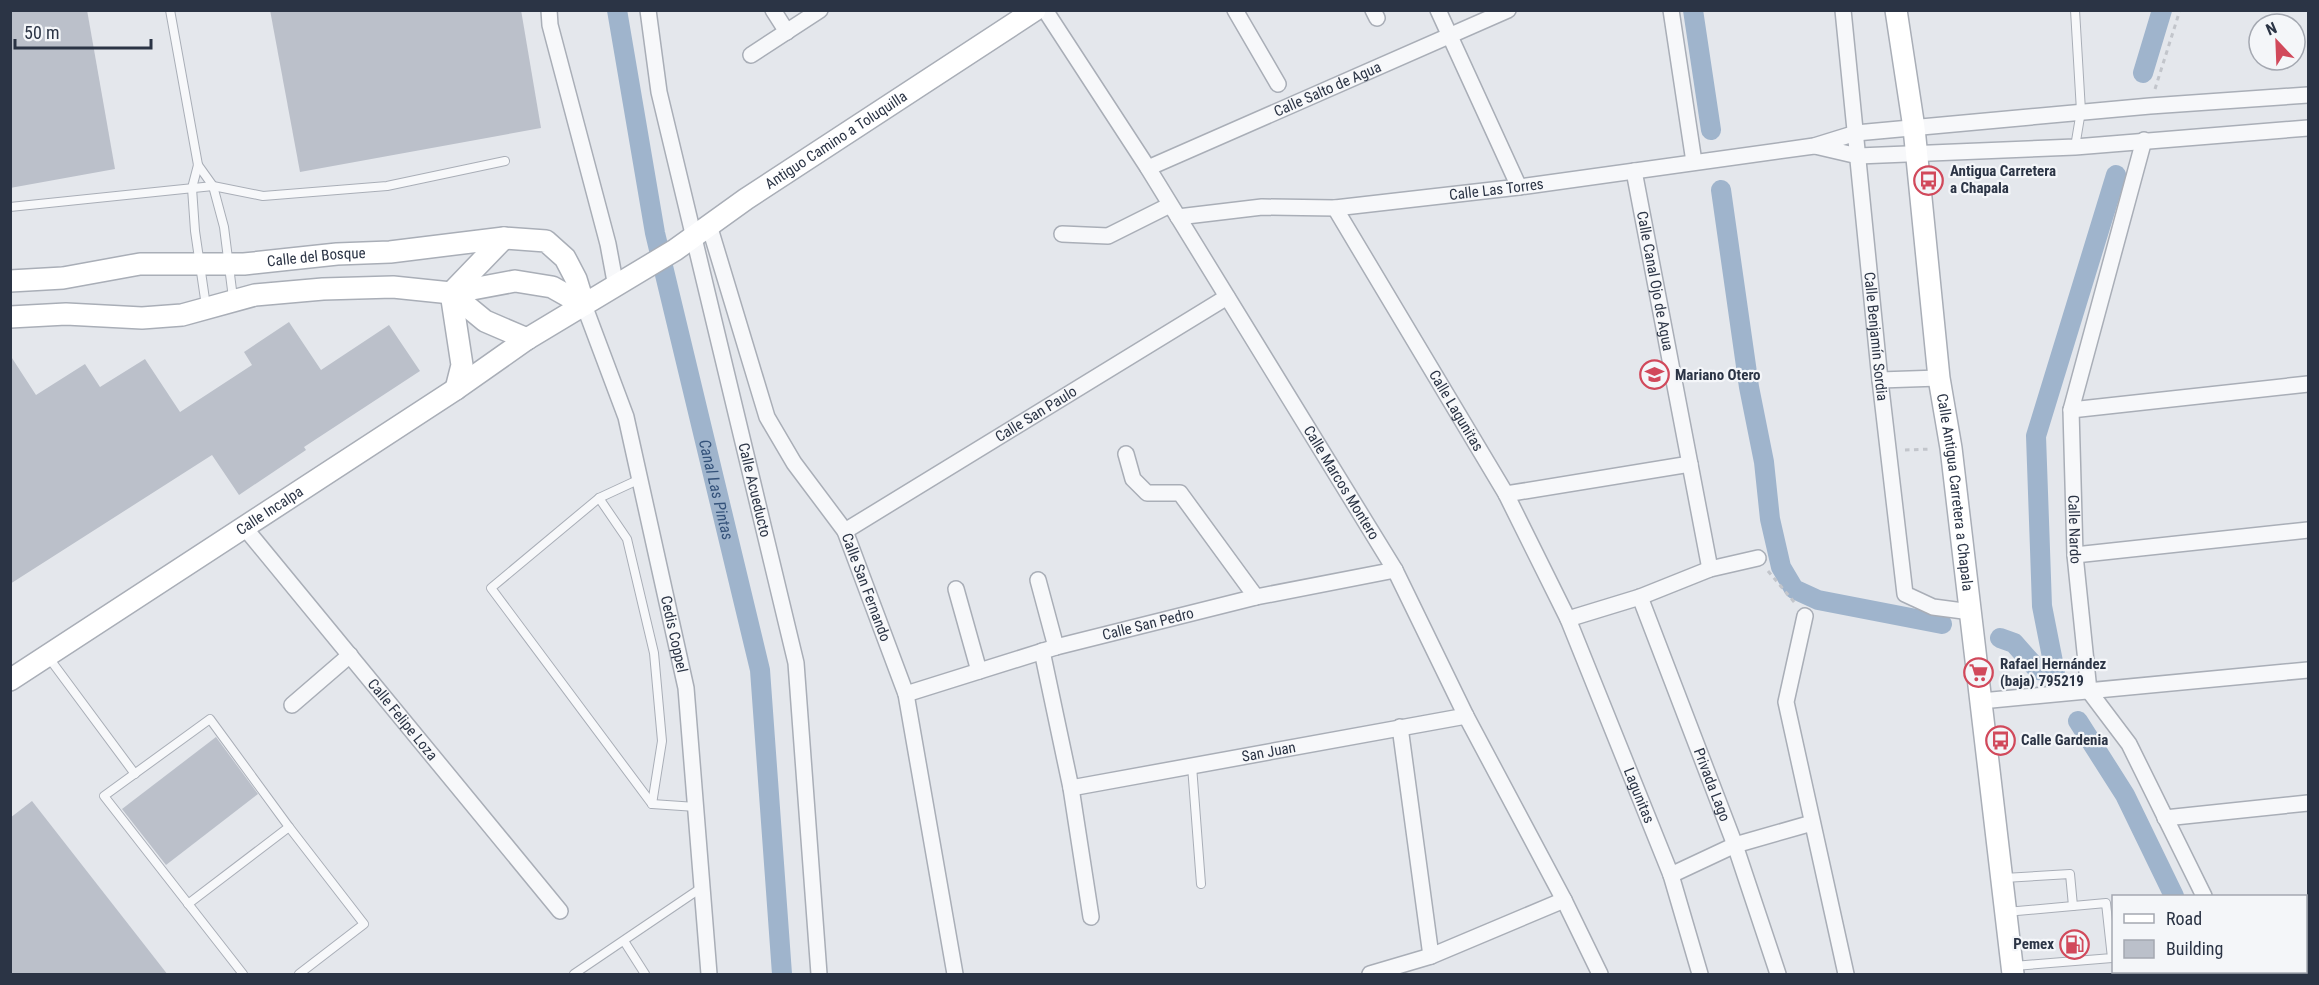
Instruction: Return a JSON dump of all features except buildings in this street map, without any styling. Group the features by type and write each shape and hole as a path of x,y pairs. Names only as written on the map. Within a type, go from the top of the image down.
{"street":[{"path":"549,10 550,25 608,244 616,287 584,305"},
{"name":"Calle Acueducto","path":"648,10 660,92 701,230 796,663 819,975"},
{"path":"773,10 787,32"},
{"path":"751,55 820,10"},
{"name":"Antiguo Camino a Toluquilla","path":"616,287 1035,10"},
{"name":"Calle Marcos Montero","path":"1045,10 1148,168 1395,570 1466,716 1564,900 1600,975"},
{"path":"1234,10 1278,84"},
{"path":"1438,10 1519,187"},
{"name":"Calle Salto de Agua","path":"1148,168 1508,10"},
{"path":"1671,10 1694,162"},
{"name":"Calle Benjamín Sordia","path":"1843,10 1880,380 1905,594 1933,607 1971,612"},
{"name":"Calle Antigua Carretera a Chapala","path":"1896,10 1914,128 1939,378 1951,447 2013,970"},
{"name":"Calle Las Torres","path":"1174,211 1262,207 1335,208 1519,187 1814,146 1856,133 2081,111 2308,95"},
{"path":"1958,123 1959,150"},
{"name":"Calle Las Torres","path":"1814,146 1858,156 1959,150 2075,147 2308,128"},
{"name":"Calle Nardo","path":"2089,691 2074,555 2071,410 2144,141"},
{"name":"Calle Canal Ojo de Agua","path":"1634,171 1710,569"},
{"name":"Calle Lagunitas","path":"1335,208 1506,494 1568,619"},
{"path":"1062,234 1108,236 1174,211"},
{"name":"Calle San Fernando","path":"701,230 767,417 794,463 845,531 906,694 955,975"},
{"path":"451,293 504,238"},
{"name":"Calle del Bosque","path":"10,281 63,278 140,264 230,263 390,252 504,238 546,241 565,258 576,279 584,305"},
{"name":"Calle del Bosque","path":"10,317 66,314 142,318 182,315 255,295 323,289 393,287 451,293 515,281 552,287 584,305"},
{"path":"451,293 485,321 527,339"},
{"path":"451,293 462,365 456,389"},
{"name":"Calle San Paulo","path":"845,531 1227,297"},
{"name":"Calle Incalpa","path":"10,680 456,389 527,339 584,305"},
{"name":"Cedis Coppel","path":"584,305 626,417 686,688 709,975"},
{"path":"1880,380 1939,378"},
{"path":"2071,410 2308,384"},
{"path":"1126,454 1133,479 1147,493 1180,493 1256,597"},
{"path":"1506,494 1690,464"},
{"name":"Calle Felipe Loza","path":"245,528 560,911"},
{"path":"2074,555 2308,530"},
{"path":"1568,619 1640,597 1710,569 1758,558"},
{"name":"Calle San Pedro","path":"906,694 1049,649 1256,597 1395,570"},
{"path":"1038,580 1091,917"},
{"path":"956,589 979,671"},
{"name":"Privada Lago","path":"1640,597 1735,845 1778,975"},
{"path":"1805,616 1786,702 1846,975"},
{"name":"Lagunitas","path":"1568,619 1671,875 1700,975"},
{"path":"292,705 350,655"},
{"path":"1981,701 2308,670"},
{"path":"2089,691 2129,744 2203,895"},
{"name":"San Juan","path":"1071,788 1466,716"},
{"path":"1400,727 1431,956"},
{"path":"2165,818 2308,803"},
{"path":"1671,875 1735,845 1812,823"},
{"path":"1370,975 1431,956 1564,900"}],"lane":[{"path":"170,10 198,165 192,188 199,263 206,307"},
{"path":"2075,10 2081,111 2075,147"},
{"path":"10,207 213,186 263,196 387,186 505,161"},
{"path":"198,165 213,186 224,226 233,300"},
{"path":"639,479 599,498 491,588 652,804 696,807"},
{"path":"599,498 627,539 654,653 662,741 652,804"},
{"path":"48,657 135,774"},
{"path":"243,975 104,796 210,719 364,924 299,975"},
{"path":"1192,765 1201,884"},
{"path":"188,904 289,826"},
{"path":"2002,878 2070,874 2073,906"},
{"path":"574,975 702,888"},
{"path":"2006,912 2106,903 2112,958 2013,970"},
{"path":"624,941 645,975"}],"path":[{"path":"2150,106 2180,10"},
{"path":"1888,451 1951,447"},
{"path":"1758,558 1805,616"}],"waterway":[{"name":"Canal Las Pintas","path":"617,10 655,233 760,670 782,974"},
{"path":"1693,10 1711,130"},
{"path":"2143,73 2162,10"},
{"path":"2000,638 2014,643 2038,670 2055,672 2042,606 2036,436 2116,175"},
{"path":"1721,190 1749,387 1764,462 1770,519 1781,567 1794,589 1818,600 1942,624"},
{"path":"2078,721 2125,795 2174,895"}],"place":[{"name":"Antigua Carretera a Chapala","path":"1929,180"},
{"name":"Mariano Otero","path":"1654,375"},
{"name":"Rafael Hernández (baja) 795219","path":"1979,673"},
{"name":"Calle Gardenia","path":"2000,740"},
{"name":"Pemex","path":"2075,944"}]}
